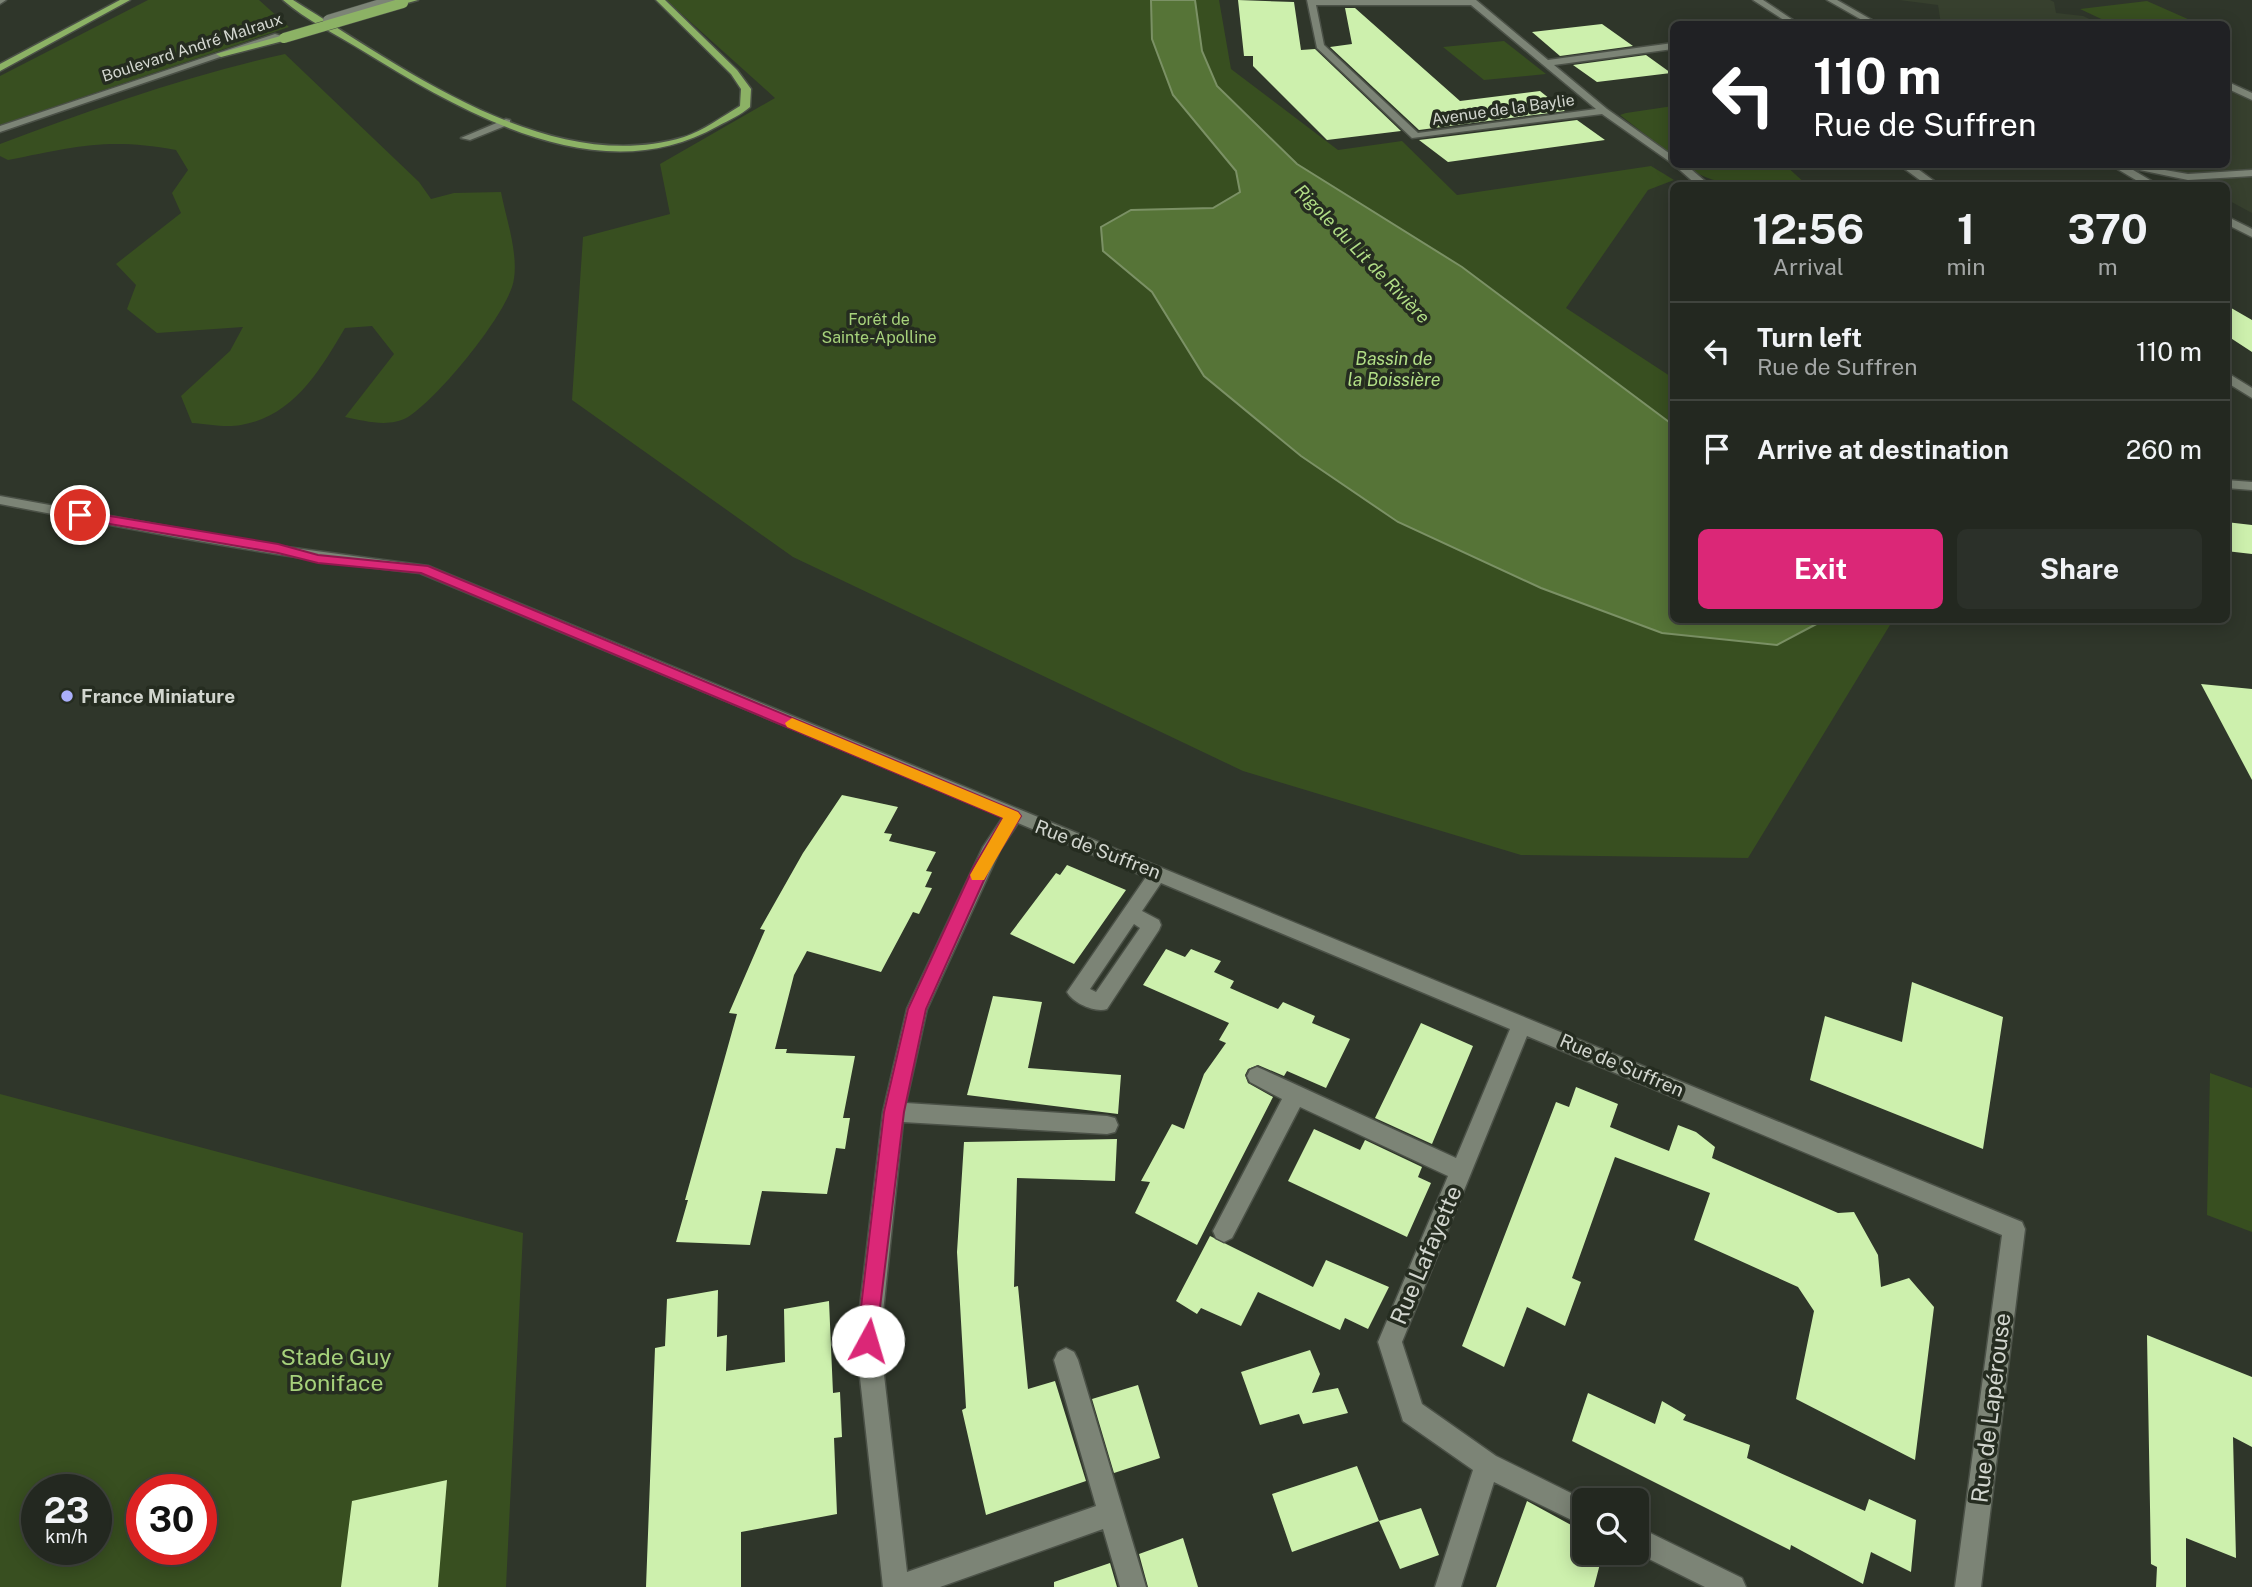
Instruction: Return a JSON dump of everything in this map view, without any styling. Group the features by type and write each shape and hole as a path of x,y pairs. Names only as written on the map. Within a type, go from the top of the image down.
{"main road":[{"path":"0,68 126,0"},
{"path":"287,0 424,86 506,122 568,145 600,150 642,149 684,140 720,128 746,107 746,89 734,72 660,0"},
{"path":"221,54 399,1 414,0"}],"street":[{"path":"1757,0 1789,21"},
{"path":"1830,0 1869,21"},
{"path":"1311,1 1472,1 1604,111 1670,159"},
{"name":"Avenue de la Baylie","path":"1311,1 1320,46 1416,136 1604,111"},
{"path":"1546,63 1670,46"},
{"name":"Boulevard André Malraux","path":"0,130 221,54"},
{"path":"2230,86 2252,97"},
{"path":"466,138 506,122"},
{"path":"1683,168 1700,182"},
{"path":"1909,168 1930,182"},
{"path":"2122,168 2148,182"},
{"path":"2136,168 2152,182"},
{"path":"2147,168 2188,177 2252,173"},
{"path":"2213,182 2222,176"},
{"path":"2176,182 2188,177"},
{"path":"2230,221 2252,234"},
{"path":"2230,233 2252,245"},
{"path":"2230,379 2252,394"},
{"path":"2230,484 2252,486"},
{"name":"Rue de Suffren","path":"0,500 159,531 278,549 318,559 423,569 2014,1229"},
{"path":"896,1587 868,1341 894,1112 917,1009 992,847 1013,816"},
{"path":"1130,914 1159,873"},
{"name":"Rue Lafayette","path":"1522,1024 1390,1342 1412,1412 1487,1465 1572,1507"},
{"name":"Rue Lafayette","path":"1257,1076 1461,1171"},
{"path":"1224,1231 1295,1096"},
{"path":"894,1112 1107,1125"},
{"name":"Rue de Lapérouse","path":"1968,1587 2014,1229"},
{"path":"1066,1360 1133,1587"},
{"path":"1448,1587 1487,1465"},
{"path":"902,1587 1113,1513"},
{"path":"1649,1545 1733,1587"}],"shaded area":[{"path":"1899,0 2050,0 2054,2 2056,13 2083,16 2094,21 1941,21 1938,5"},
{"path":"2230,85 2252,96 2252,213 2230,201 2230,182 2195,182 2169,168 2230,168"}],"green space":[{"path":"148,0 259,0 289,27 0,125 0,76"},
{"name":"Forêt de Sainte-Apolline","path":"666,0 1151,0 1152,39 1173,95 1236,171 1240,192 1213,208 1131,210 1101,227 1103,250 1152,292 1204,376 1541,588 1662,633 1777,645 1818,623 1891,623 1748,858 1521,855 1243,771 793,557 572,400 583,237 670,214 660,164 775,98"},
{"path":"1195,0 1219,0 1231,69 1338,150 1402,141 1457,195 1651,166 1674,180 1648,190 1566,308 1670,376 1670,423 1462,267 1297,164 1217,86 1202,51"},
{"path":"2147,1 2192,21 2106,21 2080,9"},
{"path":"1504,41 1546,74 1484,80 1443,47"},
{"path":"285,54 419,182 431,199 454,193 501,192 514,252 512,287 495,319 467,358 436,393 401,420 377,423 345,417 394,354 372,326 345,328 304,389 276,412 260,420 235,426 192,423 181,396 230,351 243,327 157,333 127,309 136,285 116,264 181,213 172,193 188,170 176,150 110,144 8,160 0,156 0,144 70,118 176,83"},
{"path":"1670,106 1670,154 1620,115"},
{"path":"1689,168 1788,168 1804,182 1723,182"},
{"path":"2210,1073 2252,1088 2252,1232 2207,1215"},
{"name":"Stade Guy Boniface","path":"0,1094 523,1233 506,1587 0,1587"}],"water":[{"name":"Bassin de la Boissière","path":"1151,0 1195,0 1202,51 1217,86 1297,164 1462,267 1670,423 1670,623 1818,623 1777,645 1662,633 1541,588 1398,522 1301,456 1204,376 1152,292 1103,251 1101,227 1131,210 1213,208 1240,192 1236,171 1173,95 1152,39"}],"building":[{"path":"1238,0 1294,2 1301,50 1315,49 1401,131 1327,140 1253,66 1253,56 1244,56"},
{"path":"1345,8 1355,8 1460,101 1540,91 1565,111 1419,130 1330,47 1352,44"},
{"path":"1602,24 1633,46 1560,56 1532,32"},
{"path":"1646,55 1670,73 1597,82 1573,65"},
{"path":"1577,120 1605,140 1448,162 1419,140"},
{"path":"2230,307 2252,320 2252,352 2230,338"},
{"path":"2230,522 2252,525 2252,554 2230,551"},
{"path":"2201,684 2252,689 2252,780"},
{"path":"842,795 898,807 884,833 892,834 889,841 936,852 926,871 932,872 925,887 932,888 919,914 913,912 881,972 807,951 794,975 775,1049 787,1049 786,1053 855,1056 843,1118 850,1118 845,1149 836,1148 827,1194 762,1191 750,1245 676,1242 688,1200 685,1200 737,1014 729,1013 765,930 760,929 803,853"},
{"path":"1067,865 1126,890 1074,964 1010,934 1056,873 1060,875"},
{"path":"1166,949 1185,957 1191,949 1221,961 1214,972 1234,981 1230,988 1278,1009 1283,1002 1315,1016 1312,1023 1350,1039 1326,1088 1287,1071 1284,1076 1258,1065 1248,1069 1245,1075 1248,1083 1273,1097 1197,1245 1135,1213 1150,1182 1141,1181 1172,1124 1184,1129 1204,1074 1226,1043 1219,1040 1229,1023 1143,985"},
{"path":"1912,982 2003,1017 1983,1149 1810,1080 1825,1016 1902,1042"},
{"path":"993,996 1042,1002 1028,1068 1121,1075 1118,1114 967,1095"},
{"path":"1421,1023 1473,1046 1432,1144 1375,1118"},
{"path":"1576,1087 1618,1104 1610,1127 1669,1151 1678,1125 1696,1132 1715,1147 1712,1158 1838,1213 1854,1212 1878,1255 1881,1287 1909,1278 1934,1307 1915,1460 1796,1399 1814,1311 1798,1287 1694,1240 1710,1193 1615,1157 1572,1278 1581,1282 1565,1326 1527,1307 1504,1367 1462,1346 1556,1102 1569,1107"},
{"path":"1314,1129 1360,1150 1365,1140 1422,1167 1418,1177 1431,1183 1407,1237 1288,1181"},
{"path":"1117,1139 1115,1181 1017,1178 1014,1287 1018,1286 1028,1389 1055,1381 1086,1481 986,1515 962,1410 966,1408 957,1252 964,1142"},
{"path":"1210,1236 1313,1287 1326,1260 1389,1287 1368,1329 1345,1318 1340,1330 1258,1292 1241,1326 1201,1308 1197,1314 1176,1301"},
{"path":"718,1290 717,1337 727,1335 726,1371 785,1362 784,1309 829,1301 833,1393 840,1392 842,1437 834,1438 837,1514 741,1532 741,1587 646,1587 655,1348 665,1346 667,1299"},
{"path":"2147,1335 2252,1377 2252,1447 2233,1437 2236,1558 2186,1538 2186,1587 2156,1587 2157,1567 2151,1564"},
{"path":"1310,1350 1320,1374 1312,1393 1338,1388 1348,1413 1303,1424 1299,1414 1260,1425 1241,1372"},
{"path":"1138,1385 1160,1458 1114,1473 1092,1399"},
{"path":"1588,1393 1655,1424 1662,1401 1686,1415 1683,1420 1750,1445 1747,1458 1865,1511 1869,1499 1916,1520 1911,1572 1871,1552 1863,1584 1791,1545 1790,1550 1572,1441"},
{"path":"1357,1466 1379,1521 1292,1552 1272,1494"},
{"path":"447,1480 438,1587 341,1587 352,1501"},
{"path":"1527,1501 1572,1525 1572,1565 1600,1565 1594,1587 1496,1587"},
{"path":"1421,1508 1439,1555 1400,1569 1379,1521"},
{"path":"1183,1538 1198,1587 1148,1587 1139,1554"},
{"path":"1110,1563 1117,1587 1054,1587 1054,1582"}],"slow traffic":[{"path":"792,723 1013,816 992,847 978,875"}],"place":[{"name":"France Miniature","path":"67,696"}],"route":[{"path":"80,515 159,531 278,549 318,559 423,569 1013,816 992,847 951,930 917,1009 894,1112 868,1341"}],"water label":[{"name":"Rigole du Lit de Rivière","path":"1362,254"}]}
